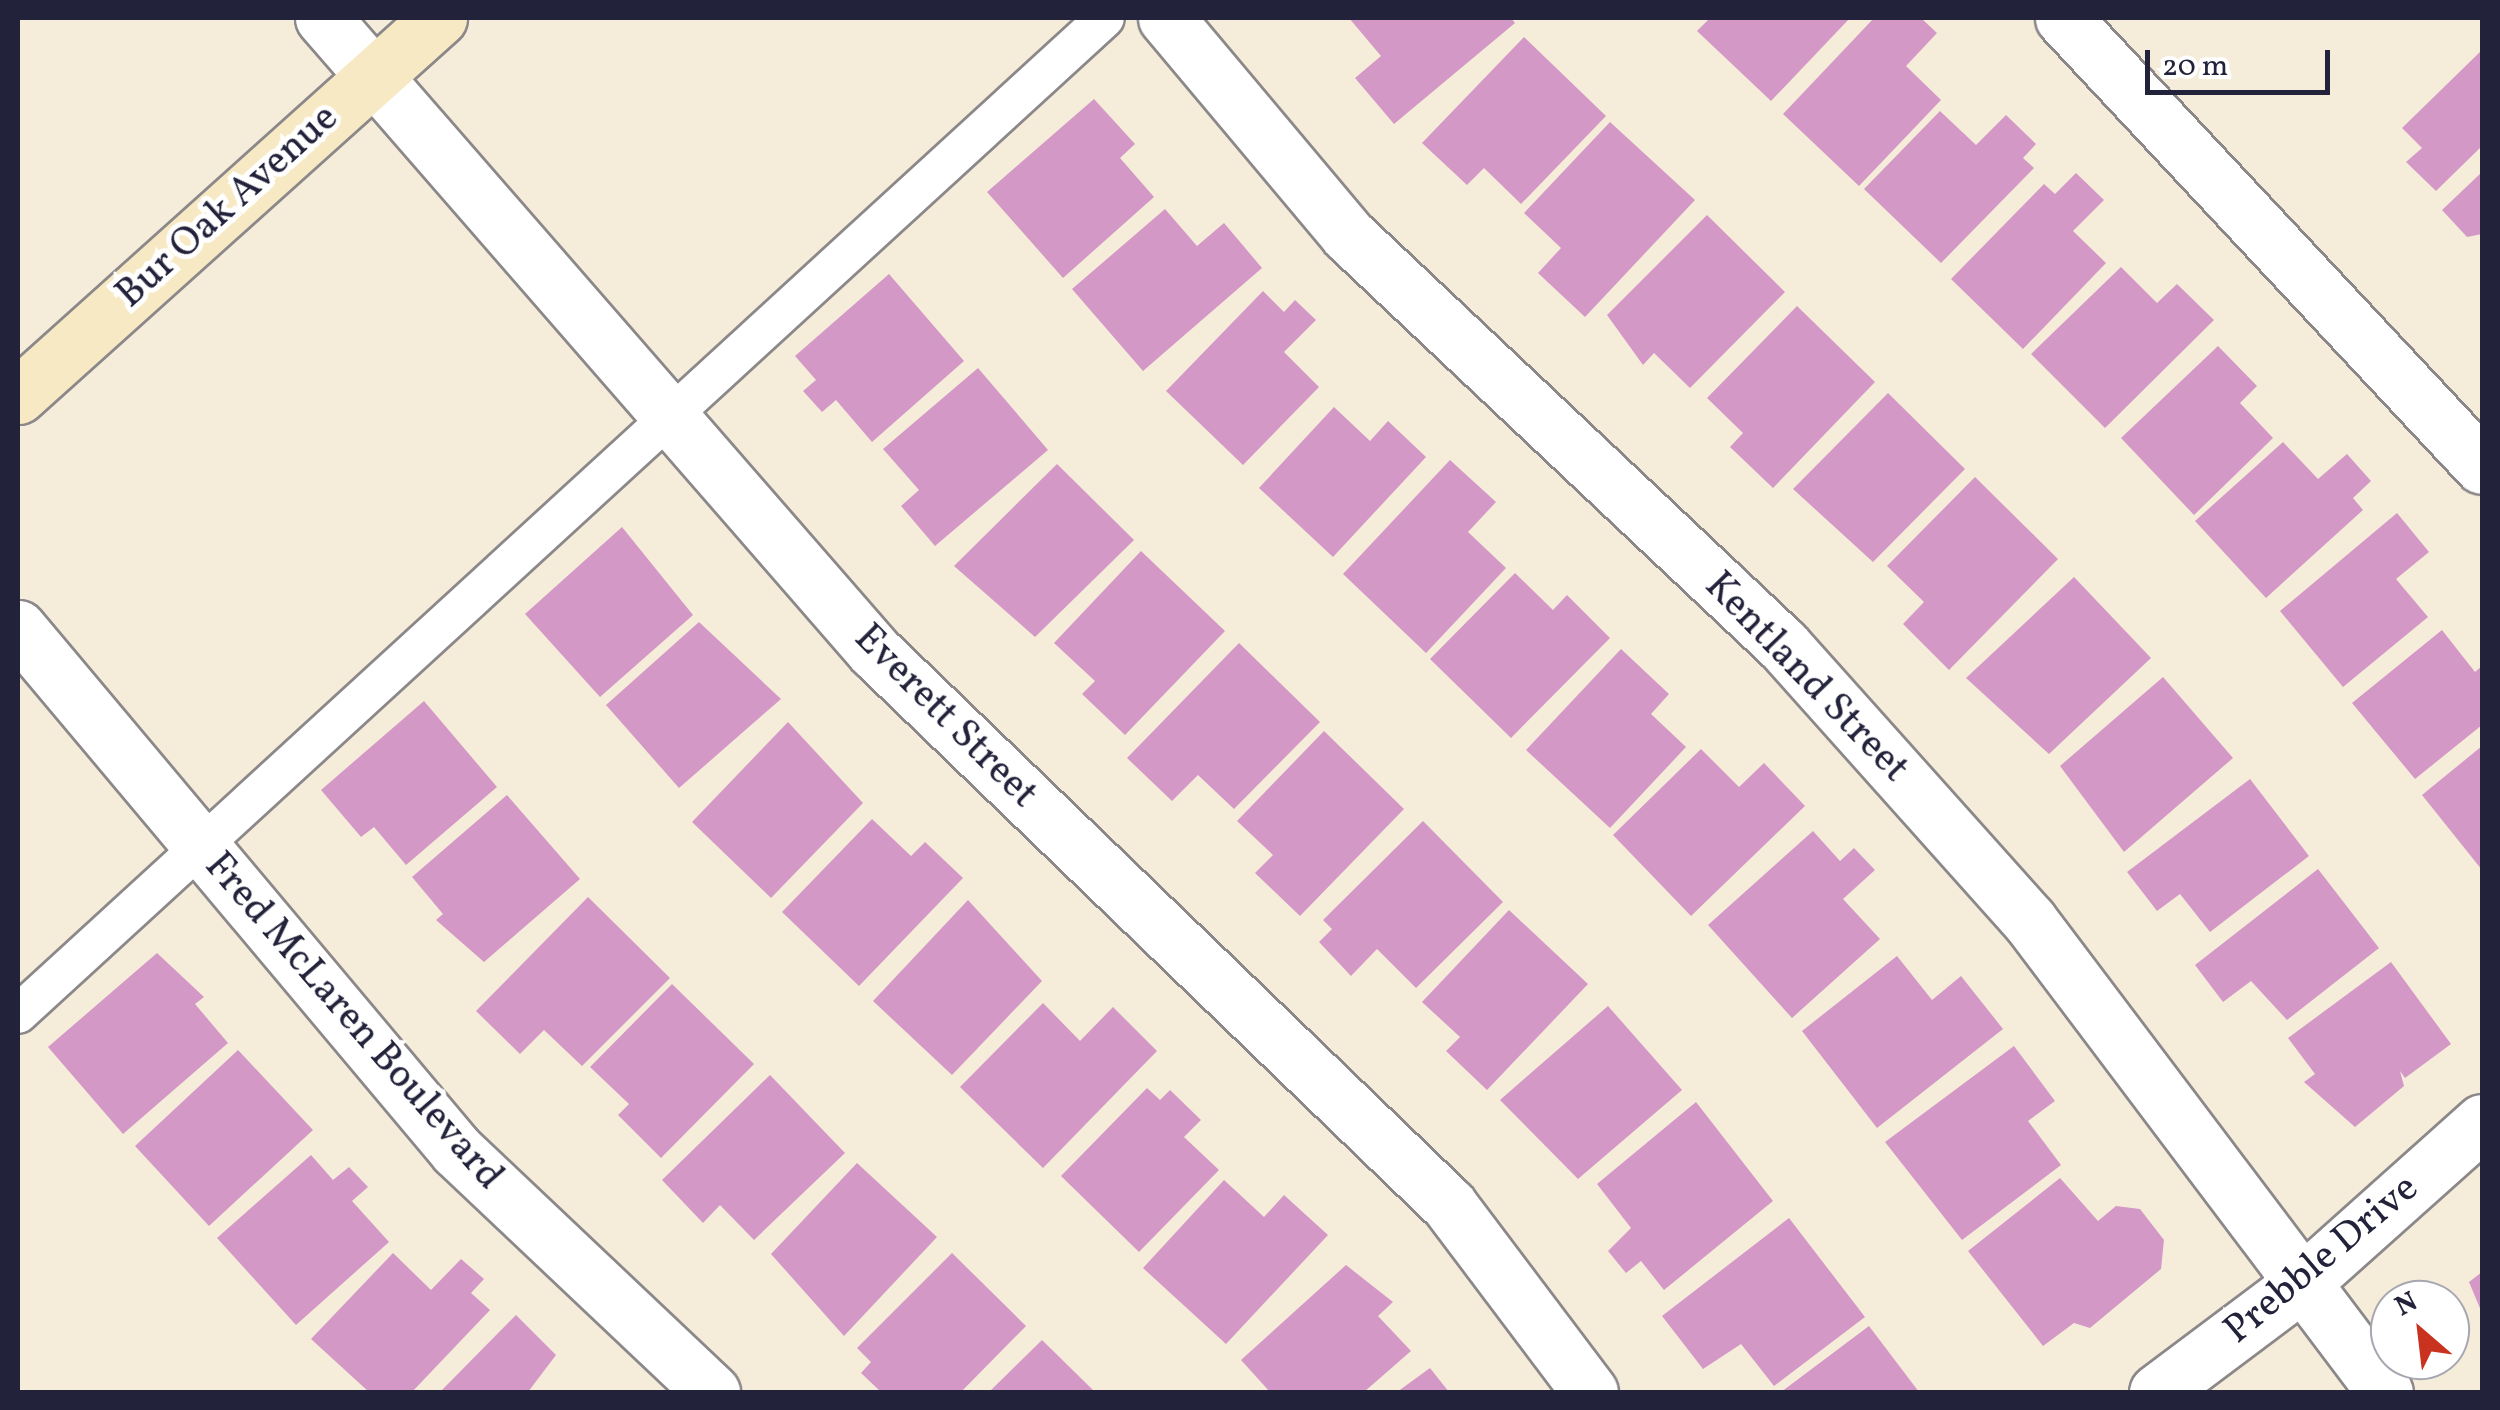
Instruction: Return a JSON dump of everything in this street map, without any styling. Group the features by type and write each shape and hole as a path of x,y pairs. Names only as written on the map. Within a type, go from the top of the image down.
{"street":[{"name":"Everett Street","path":"323,18 372,79 875,652 1448,1205 1590,1392"},
{"name":"Bur Oak Avenue","path":"18,396 439,18"},
{"name":"Kentland Street","path":"1166,18 1348,236 1809,674 2029,920 2384,1392"},
{"path":"2063,18 2482,466"},
{"name":"Fred McLaren Boulevard","path":"18,628 457,1151 712,1392"},
{"name":"Prebble Drive","path":"2157,1392 2300,1284 2482,1122"}],"lane":[{"path":"18,1014 1105,18"}],"building":[{"path":"1349,18 1511,18 1515,23 1394,124 1355,78 1381,56"},
{"path":"1710,18 1850,18 1771,101 1697,31"},
{"path":"1874,18 1921,18 1937,33 1906,66 1941,100 1859,186 1783,114"},
{"path":"1524,37 1606,116 1521,204 1484,168 1467,185 1422,143"},
{"path":"2482,50 2482,146 2436,191 2406,162 2422,148 2402,128"},
{"path":"1094,99 1135,144 1120,158 1154,197 1063,278 987,192"},
{"path":"1940,111 1976,145 2006,115 2036,144 2023,158 2034,168 1941,263 1864,189"},
{"path":"1610,122 1695,200 1585,317 1538,273 1561,248 1524,213"},
{"path":"2482,172 2482,234 2467,237 2442,210"},
{"path":"2076,173 2104,200 2073,231 2106,263 2023,349 1951,279 2044,184 2055,194"},
{"path":"1165,209 1197,246 1224,223 1262,268 1143,371 1072,289"},
{"path":"1707,215 1785,292 1690,388 1654,353 1643,365 1607,315"},
{"path":"2121,267 2157,303 2177,284 2214,320 2105,428 2031,354"},
{"path":"889,274 964,361 872,442 836,400 822,412 803,391 816,380 795,356"},
{"path":"1263,291 1284,312 1295,300 1316,320 1284,352 1319,387 1243,465 1166,391"},
{"path":"1797,306 1875,382 1773,488 1730,447 1743,433 1707,398"},
{"path":"2218,346 2257,386 2240,403 2273,438 2194,515 2121,438"},
{"path":"978,368 1048,450 935,546 901,506 919,490 883,449"},
{"path":"1888,393 1965,469 1873,562 1793,489"},
{"path":"1334,407 1370,441 1388,421 1426,457 1333,557 1259,488"},
{"path":"2283,442 2318,479 2347,454 2371,481 2353,498 2363,510 2266,598 2195,521"},
{"path":"1450,460 1496,502 1468,532 1506,568 1426,653 1343,574"},
{"path":"1057,464 1134,540 1035,637 954,566"},
{"path":"1975,477 2058,559 1949,670 1903,624 1924,602 1887,566"},
{"path":"2397,513 2429,552 2396,579 2428,617 2343,687 2280,611"},
{"path":"622,527 693,615 600,697 525,614"},
{"path":"1141,551 1225,631 1125,735 1082,694 1095,681 1054,643"},
{"path":"1515,573 1553,610 1567,595 1610,638 1511,738 1430,659"},
{"path":"2074,577 2151,658 2049,754 1966,678"},
{"path":"699,622 781,699 679,788 606,705"},
{"path":"2442,630 2475,672 2482,666 2482,725 2415,779 2352,703"},
{"path":"1239,643 1320,722 1234,809 1198,775 1172,801 1127,758"},
{"path":"1621,649 1669,694 1651,714 1686,747 1610,828 1526,750"},
{"path":"2163,677 2233,758 2124,852 2060,766"},
{"path":"424,701 497,787 406,865 374,827 361,837 321,790"},
{"path":"788,722 863,803 771,898 692,822"},
{"path":"1324,731 1404,809 1300,916 1255,873 1273,855 1237,821"},
{"path":"2482,746 2482,870 2422,795"},
{"path":"1701,749 1739,787 1764,763 1805,806 1691,916 1613,835"},
{"path":"2250,779 2309,856 2210,932 2180,894 2157,911 2127,872"},
{"path":"507,795 580,879 484,962 436,920 443,914 412,877"},
{"path":"872,819 911,856 925,842 963,878 859,986 782,912"},
{"path":"1423,821 1503,902 1416,988 1377,949 1351,976 1319,942 1332,929 1323,920"},
{"path":"1813,831 1840,861 1854,848 1875,870 1843,899 1880,939 1792,1018 1708,925"},
{"path":"2318,869 2379,948 2287,1020 2251,981 2223,1002 2195,965"},
{"path":"588,897 670,978 582,1066 544,1030 520,1054 476,1011"},
{"path":"968,900 1042,981 952,1075 873,1001"},
{"path":"1509,910 1588,984 1487,1090 1446,1051 1460,1037 1422,1002"},
{"path":"157,953 204,997 195,1004 228,1043 123,1134 48,1047"},
{"path":"1897,956 1932,1000 1961,976 2003,1029 1877,1128 1802,1031"},
{"path":"2391,962 2451,1044 2405,1078 2400,1071 2404,1086 2355,1127 2304,1082 2315,1074 2288,1038"},
{"path":"672,984 754,1064 661,1158 618,1115 629,1104 590,1067"},
{"path":"1043,1003 1080,1041 1113,1007 1157,1051 1043,1168 960,1087"},
{"path":"1608,1006 1682,1090 1578,1179 1500,1100"},
{"path":"2014,1046 2055,1101 2028,1121 2061,1165 1962,1240 1885,1142"},
{"path":"238,1050 313,1130 209,1226 135,1146"},
{"path":"770,1075 845,1153 754,1240 720,1205 703,1223 662,1180"},
{"path":"1147,1088 1160,1100 1170,1090 1201,1120 1184,1137 1219,1170 1139,1252 1061,1176"},
{"path":"1696,1102 1773,1201 1664,1290 1641,1261 1626,1273 1608,1251 1631,1228 1597,1184"},
{"path":"311,1155 333,1180 349,1167 368,1187 352,1201 389,1242 296,1325 217,1238"},
{"path":"857,1163 937,1237 844,1336 771,1254"},
{"path":"2060,1178 2098,1221 2116,1206 2140,1209 2164,1240 2161,1269 2090,1328 2074,1323 2043,1346 1968,1251"},
{"path":"1224,1180 1264,1217 1284,1195 1328,1235 1226,1344 1143,1268"},
{"path":"1789,1218 1865,1317 1774,1386 1741,1344 1703,1369 1662,1316"},
{"path":"393,1253 431,1290 461,1259 484,1279 471,1293 490,1310 412,1392 369,1392 311,1339"},
{"path":"952,1253 1026,1326 961,1392 881,1392 861,1373 871,1362 857,1348"},
{"path":"1346,1265 1393,1302 1378,1316 1411,1351 1364,1392 1270,1392 1241,1360"},
{"path":"2482,1272 2482,1313 2470,1284"},
{"path":"516,1315 556,1355 528,1392 440,1392"},
{"path":"1869,1326 1919,1392 1781,1392"},
{"path":"1042,1340 1095,1392 989,1392"},
{"path":"1430,1368 1449,1392 1397,1392"}]}
